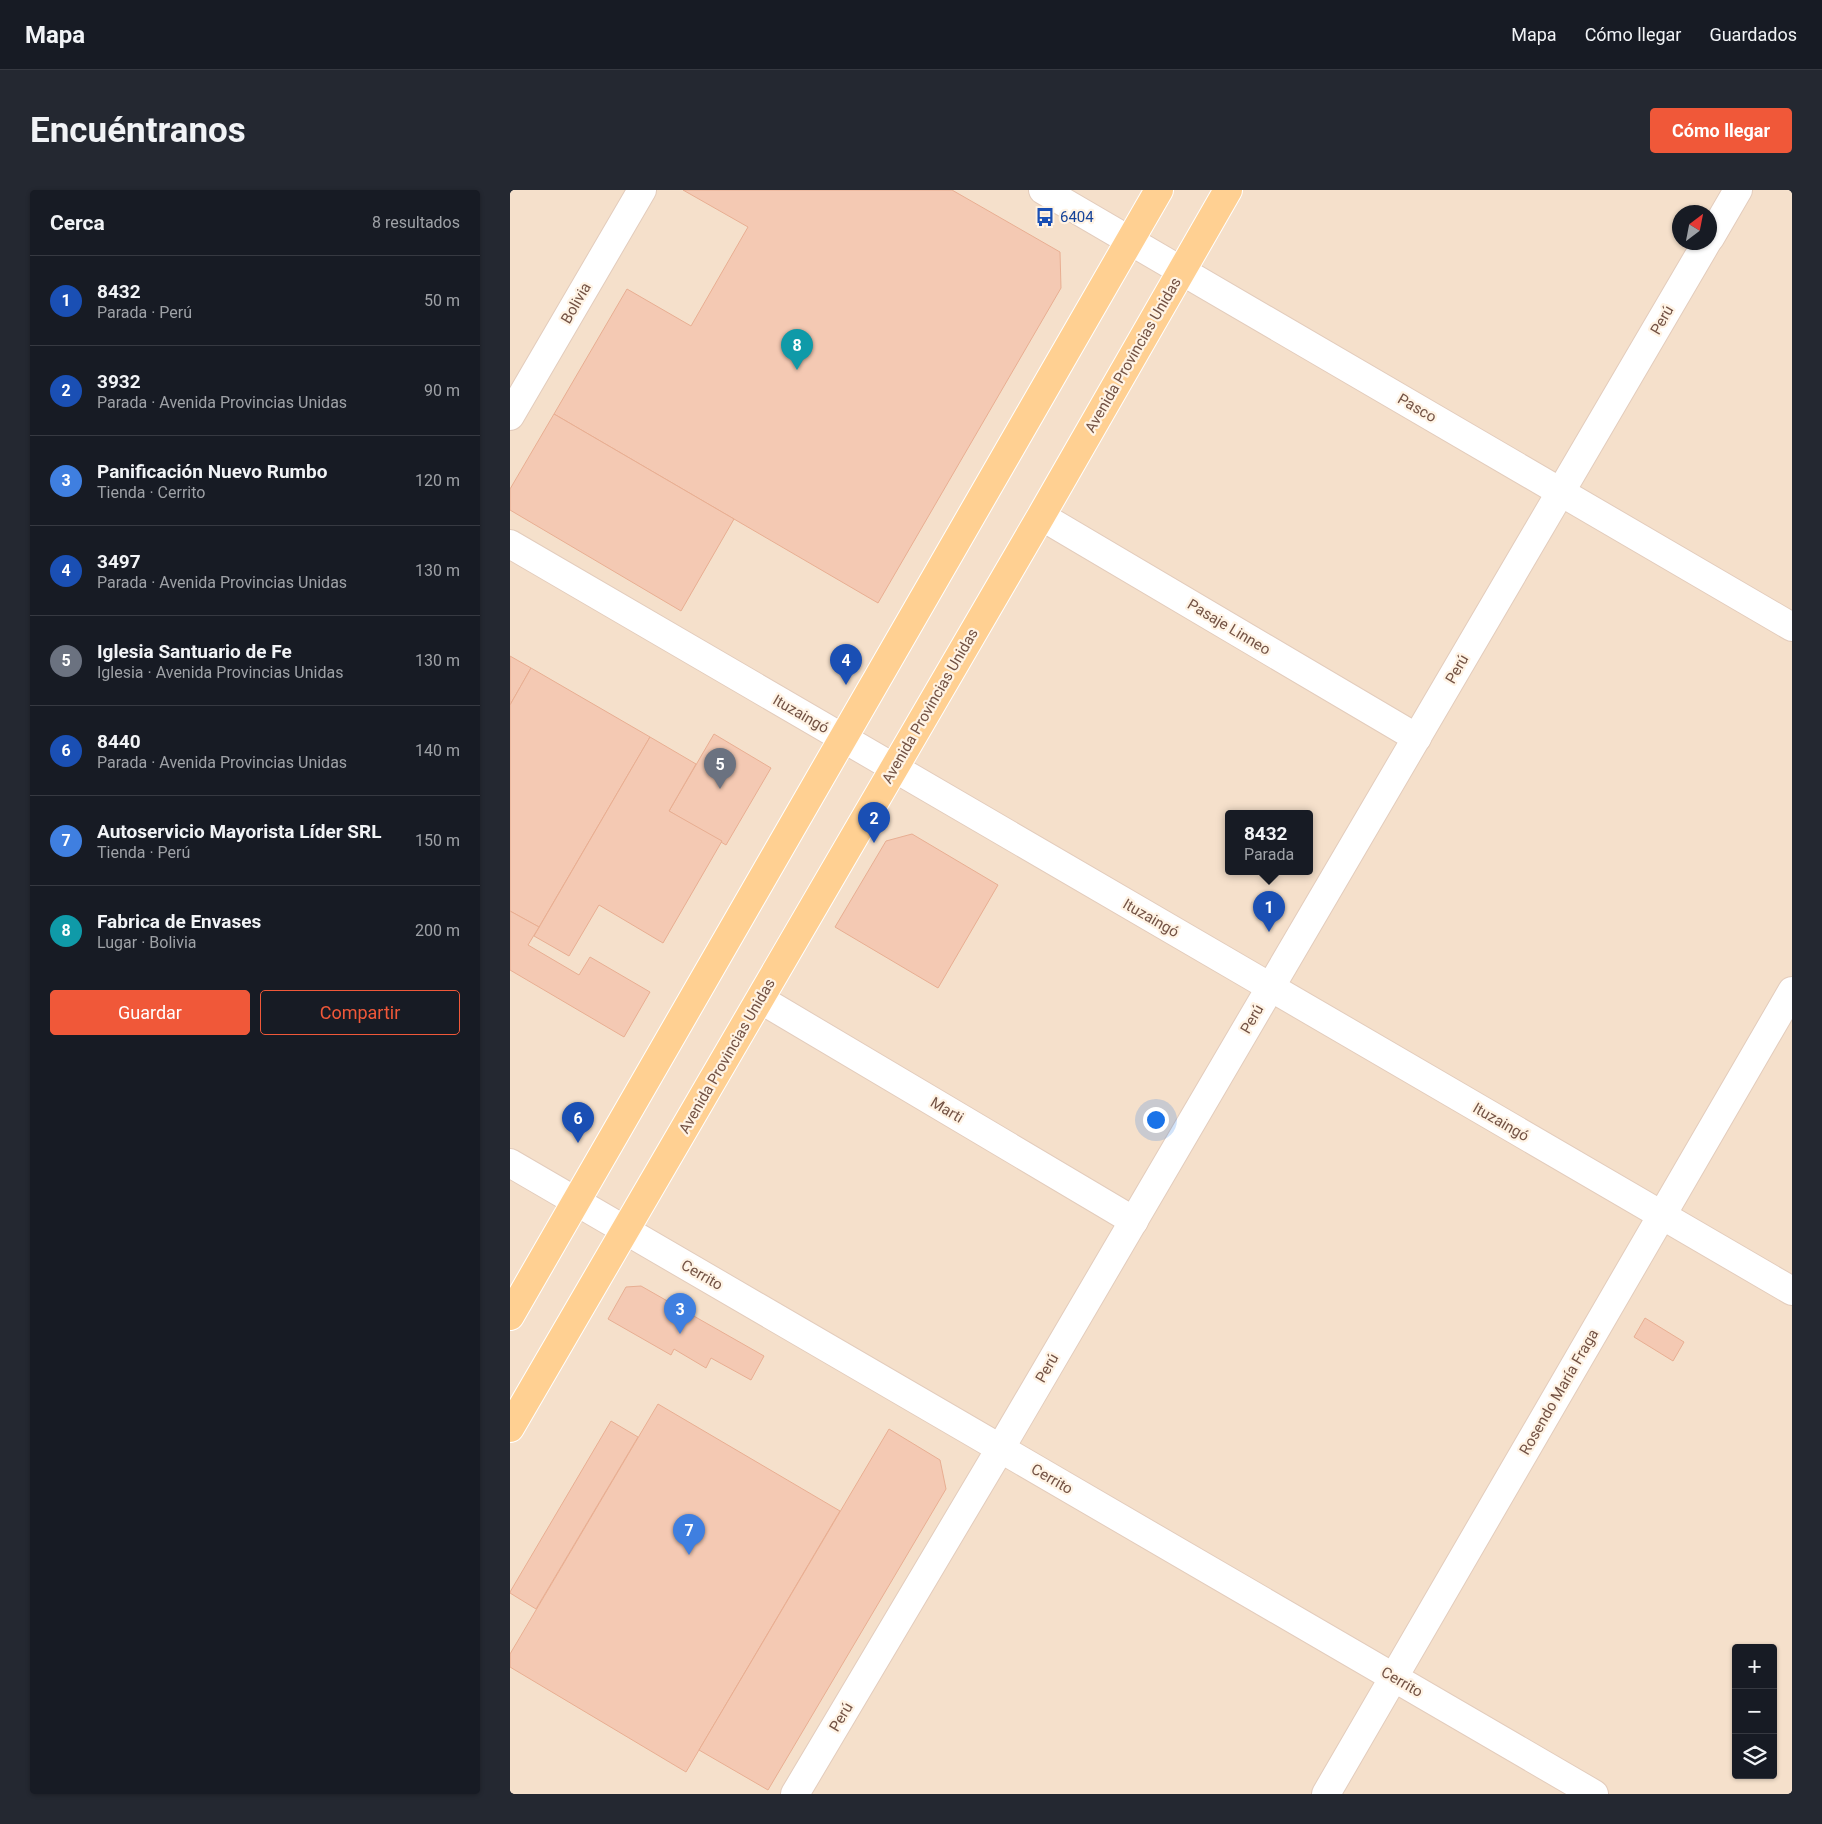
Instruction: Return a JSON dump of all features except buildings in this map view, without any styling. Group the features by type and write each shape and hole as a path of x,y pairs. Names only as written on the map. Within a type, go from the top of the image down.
{"main road":[{"path":"510,1316 1160,190"},
{"name":"Avenida Provincias Unidas","path":"510,1428 1041,516 1228,190"}],"street":[{"name":"Bolivia","path":"510,416 642,190"},
{"name":"Pasco","path":"1042,190 1792,627"},
{"path":"1717,226 1738,190"},
{"name":"Perú","path":"795,1794 1134,1221 1702,250"},
{"name":"Pasaje Linneo","path":"1041,516 1416,738"},
{"name":"Ituzaingó","path":"510,544 1792,1291"},
{"name":"Rosendo María Fraga","path":"1326,1794 1792,991"},
{"name":"Marti","path":"760,998 1134,1221"},
{"name":"Cerrito","path":"510,1163 1594,1794"}],"shaded area":[{"path":"510,190 1792,190 1792,1794 510,1794"}],"place":[{"name":"6404","path":"1045,217"},
{"name":"Fabrica de Envases","path":"797,370"},
{"name":"3497","path":"846,685"},
{"name":"Iglesia Santuario de Fe","path":"720,789"},
{"name":"3932","path":"874,843"},
{"name":"8432","path":"1269,932"},
{"name":"8440","path":"578,1143"},
{"name":"Panificación Nuevo Rumbo","path":"680,1334"},
{"name":"Autoservicio Mayorista Líder SRL","path":"689,1555"}]}
